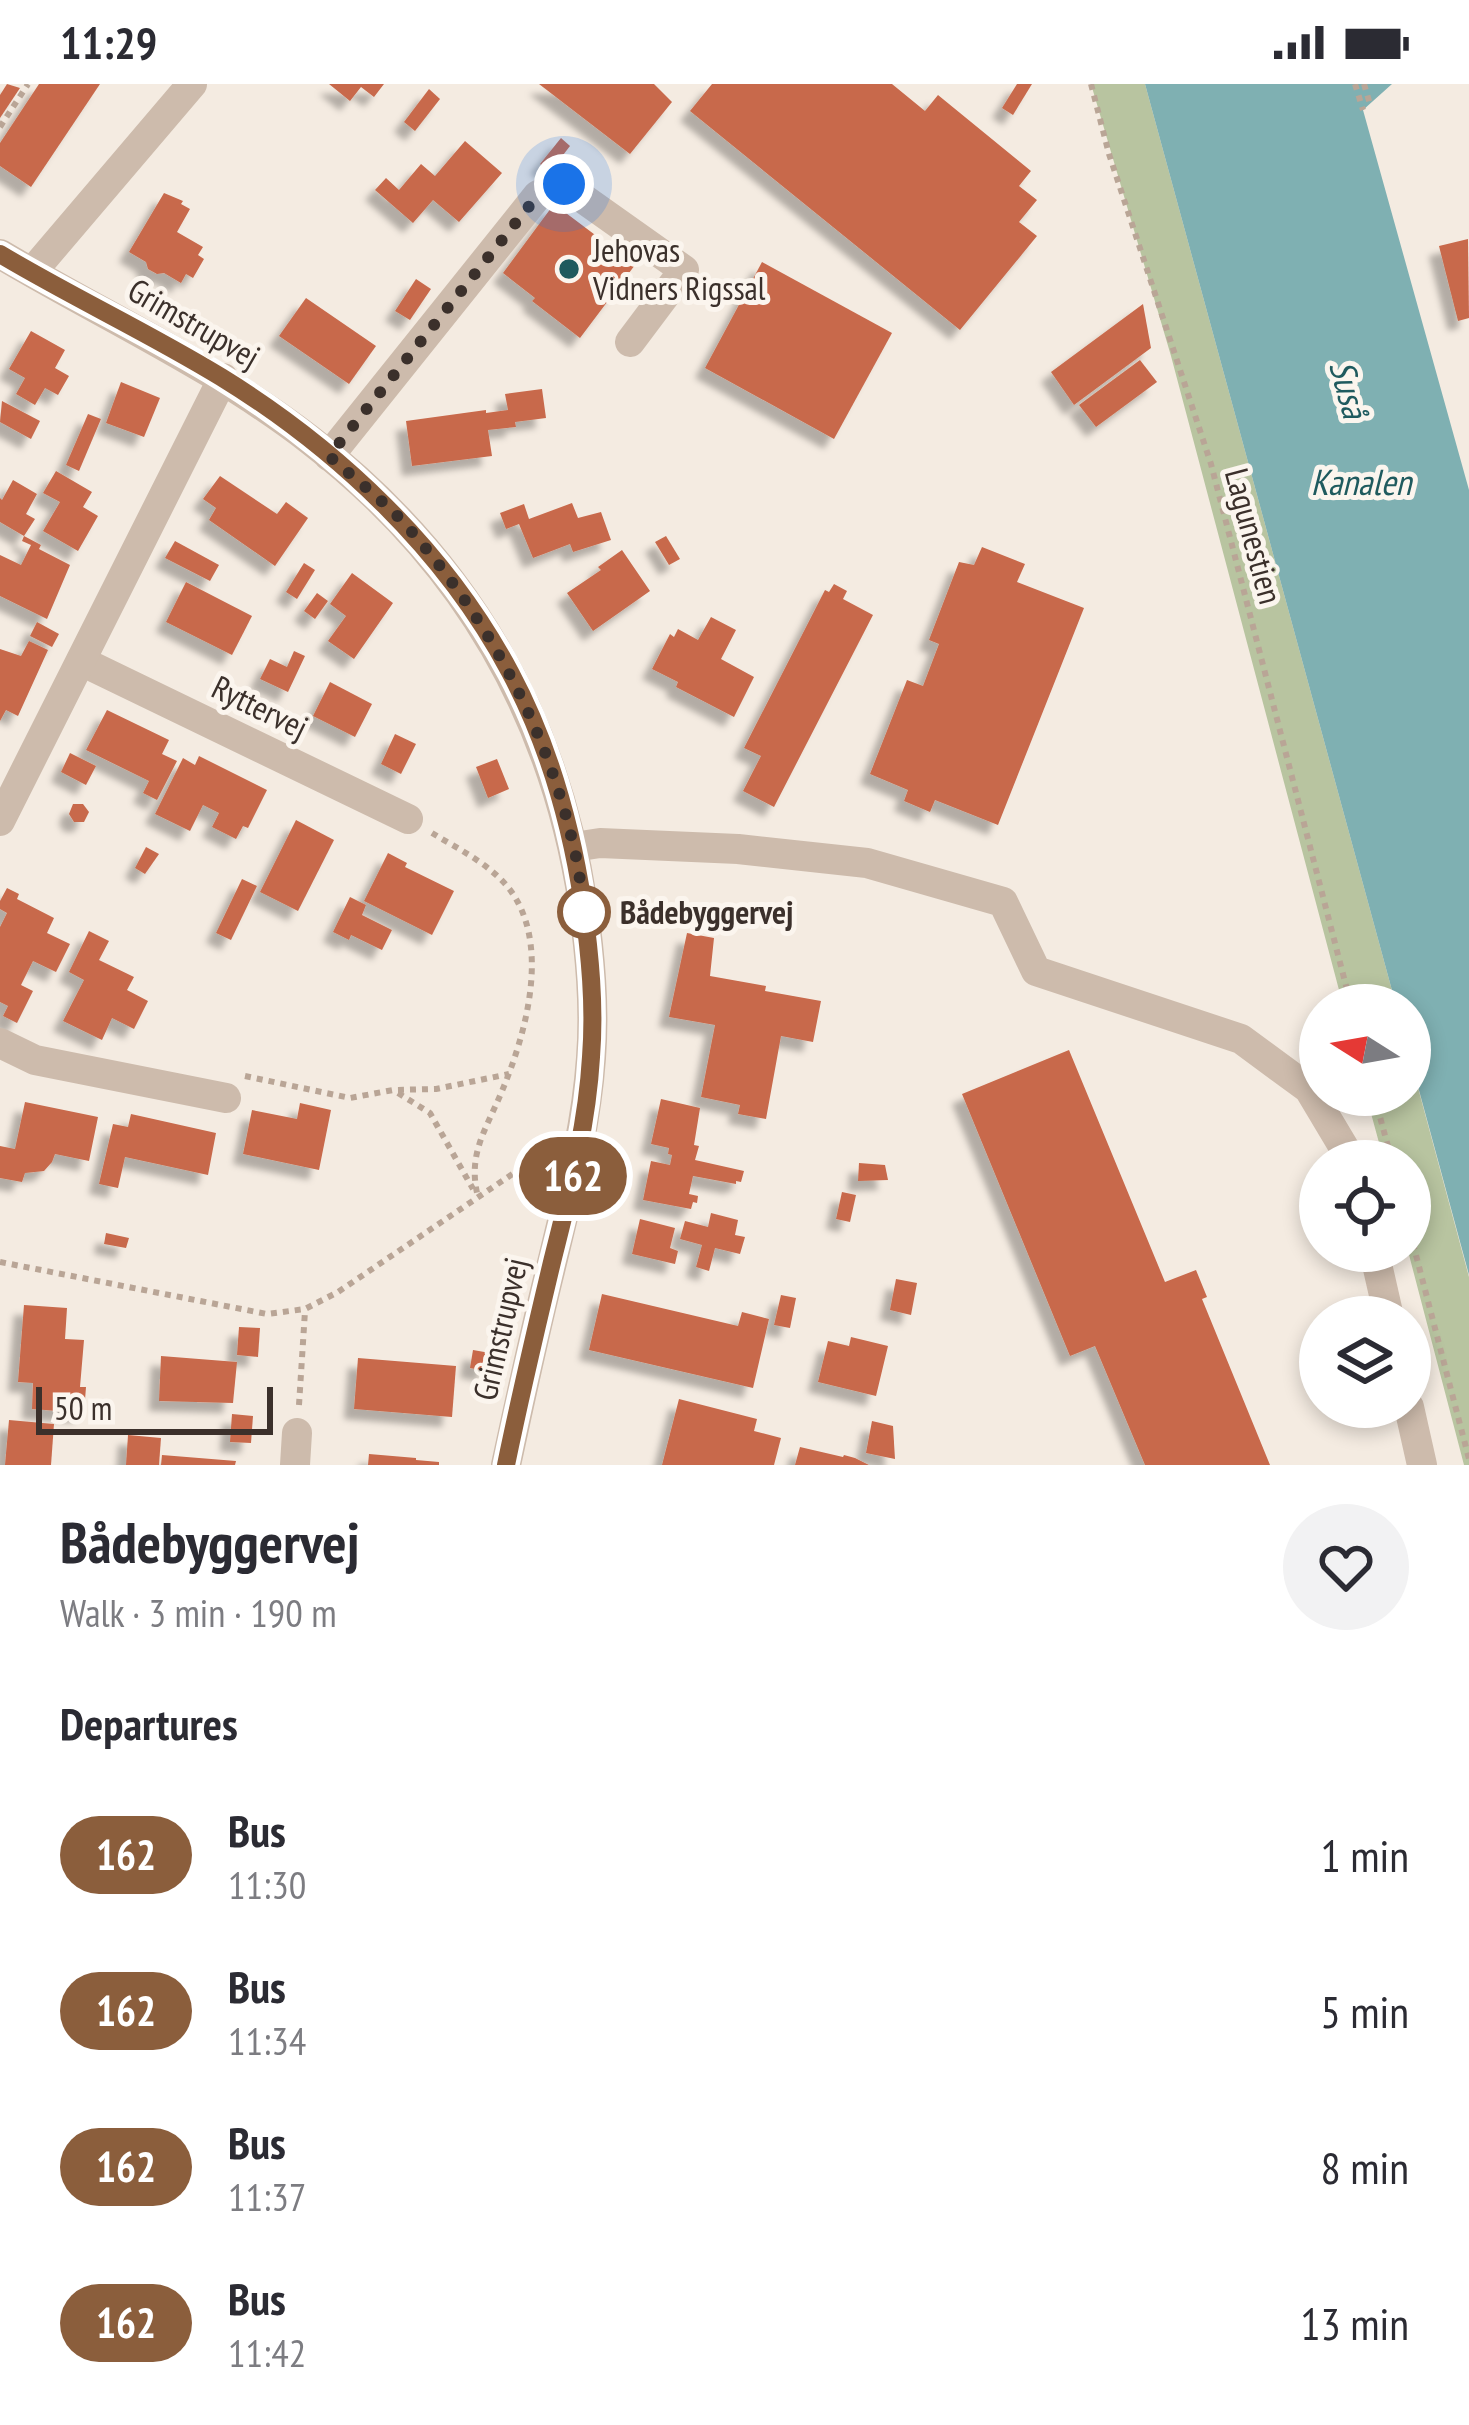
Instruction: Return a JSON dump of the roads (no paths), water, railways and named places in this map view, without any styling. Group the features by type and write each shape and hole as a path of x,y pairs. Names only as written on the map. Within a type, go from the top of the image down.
{"street":[{"path":"32,272 192,84"},
{"path":"329,456 538,195 564,184 684,270 630,342"},
{"name":"Grimstrupvej","path":"0,254 223,378 313,441 404,523 468,604 510,672 542,743 574,848 591,959 592,1056 580,1150 506,1465"},
{"path":"0,821 223,378"},
{"name":"Ryttervej","path":"81,661 408,819"},
{"path":"574,848 600,843 719,848 867,862 1003,902 1036,971 1241,1040 1309,1089 1339,1140"},
{"path":"0,1043 35,1060 226,1098"},
{"path":"1414,1428 1422,1465"},
{"path":"295,1465 297,1433"}],"water":[{"name":"Kanalen","path":"1145,84 1392,84 1363,110 1469,490 1469,1275 1426,1116 1431,1116 1431,984 1390,984"}],"place":[{"name":"Jehovas Vidners Rigssal","path":"569,269"},
{"name":"Bådebyggervej","path":"584,912"}],"water label":[{"name":"Suså","path":"1349,389"}]}
